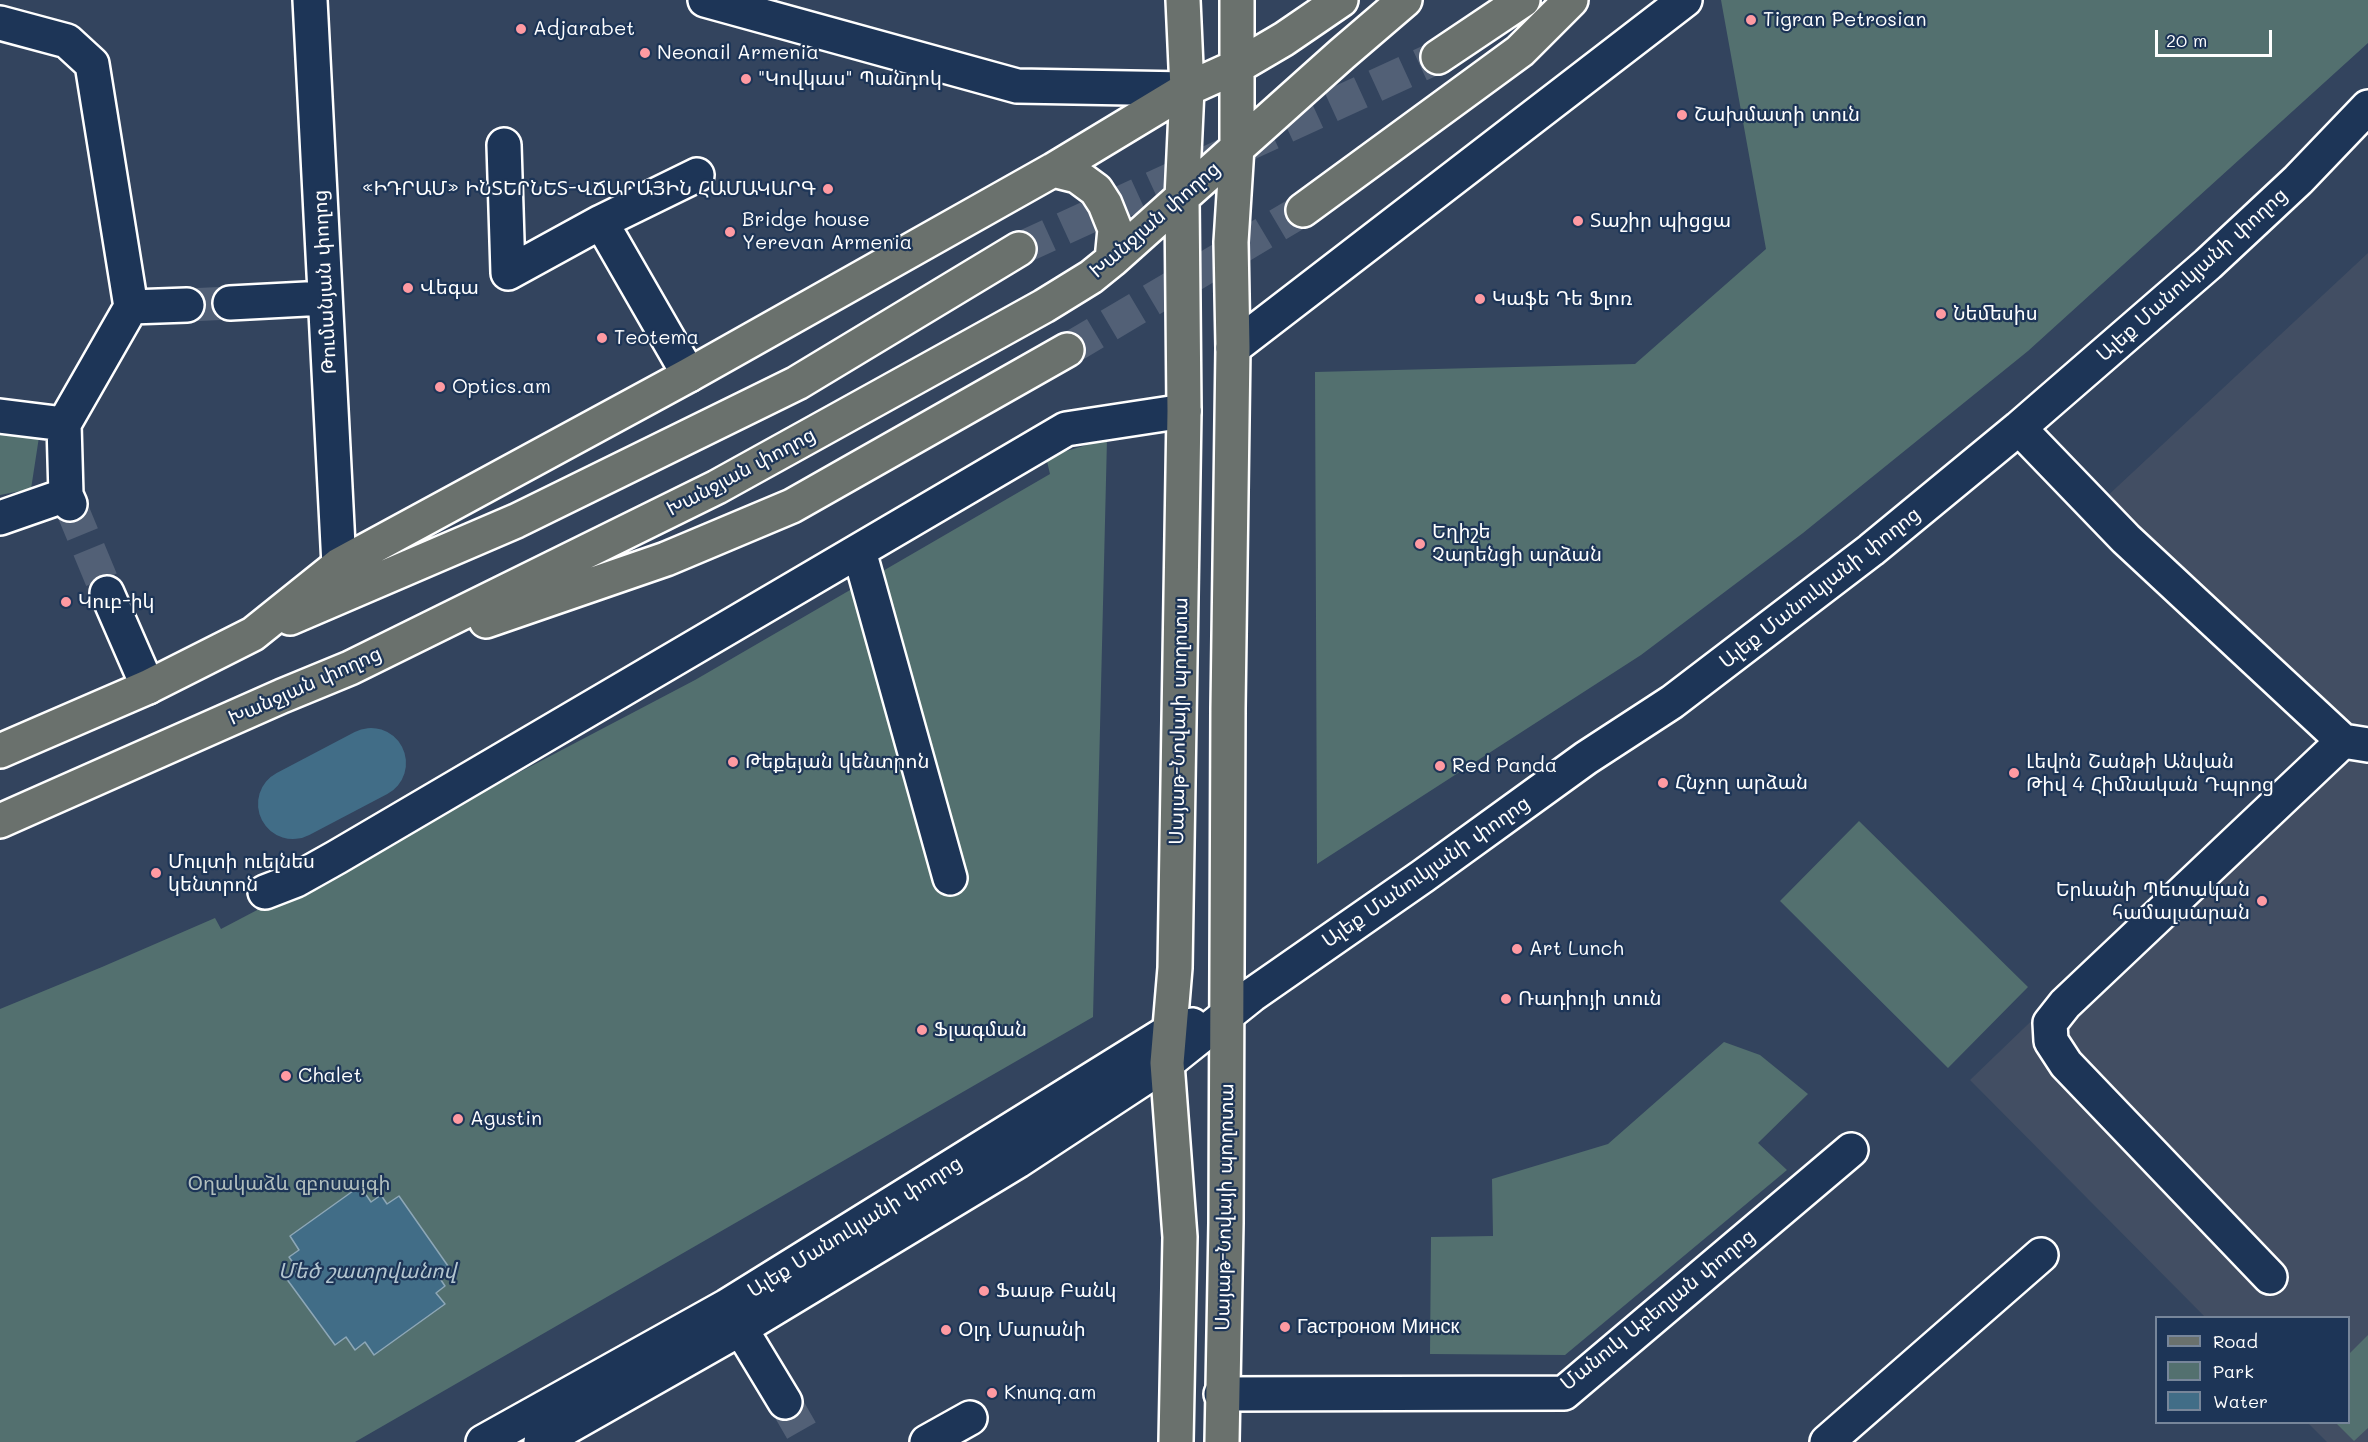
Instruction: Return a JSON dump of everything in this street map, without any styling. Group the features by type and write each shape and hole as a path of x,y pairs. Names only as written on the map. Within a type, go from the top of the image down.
{"main road":[{"name":"Սայաթ-Նովայի պողոտա","path":"1176,1442 1180,1237 1168,1048 1175,956 1184,411 1182,198 1187,89 1183,0"},
{"name":"Սայաթ-Նովայի պողոտա","path":"1222,1442 1233,348 1231,242 1237,147 1237,0"},
{"path":"253,634 339,564 688,375 1053,170 1187,89 1238,66 1284,39 1341,0"},
{"name":"Խանջյան փողոց","path":"0,821 350,668 717,488 1044,306 1091,277 1112,260 1237,147 1406,0"},
{"path":"1438,57 1523,0"},
{"path":"1303,210 1520,51 1570,0"},
{"path":"1053,170 1077,176 1096,190 1105,204 1115,229 1112,260"},
{"path":"0,751 148,687 253,634 516,521 797,383 1019,249"},
{"path":"350,668 666,559 792,506 1067,350"}],"street":[{"name":"Թումանյան փողոց","path":"310,0 339,564"},
{"path":"705,0 1017,86 1187,89"},
{"path":"1233,348 1685,0"},
{"path":"0,23 67,41 92,64 131,307 64,424 68,500 0,518"},
{"name":"Ալեք Մանուկյանի փողոց","path":"541,1442 734,1318 1227,1013 1586,758 1672,702 1871,550 2019,428 2208,264 2298,180 2368,107"},
{"path":"504,145 507,273 601,222 697,175"},
{"path":"601,222 688,375"},
{"path":"230,303 326,298"},
{"path":"131,307 187,305"},
{"path":"265,892 296,880 337,857 1066,429 1184,411"},
{"path":"0,416 64,424"},
{"path":"2019,428 2126,539 2356,743 2064,1004 2050,1023 2051,1041 2066,1064 2270,1276"},
{"path":"859,550 950,878"},
{"path":"107,593 148,687"},
{"name":"Մանուկ Աբեղյան փողոց","path":"1221,1394 1563,1393 1851,1150"},
{"path":"1827,1442 2042,1255"},
{"path":"734,1318 785,1402"},
{"name":"Ալեք Մանուկյանի փողոց","path":"483,1442 734,1318"},
{"path":"927,1442 970,1419"}],"shaded area":[{"name":"Երևանի Պետական համալսարան","path":"2368,253 2368,1442 2327,1442 2309,1424 2350,1424 2350,1316 2204,1316 1970,1080 2342,722 2103,500"}],"green space":[{"path":"1721,0 2368,0 2368,43 2028,351 1803,533 1641,655 1317,864 1315,372 1635,364 1766,249"},
{"path":"0,434 39,437 31,489 0,495"},
{"name":"Օղակաձև զբոսայգի","path":"1107,439 1093,1017 355,1442 0,1442 0,1009 215,918 221,929 695,680 1050,474 1046,457"},
{"path":"1859,821 2028,987 1948,1068 1780,901"},
{"path":"1724,1042 1760,1055 1808,1094 1758,1143 1787,1170 1565,1355 1430,1354 1431,1237 1493,1236 1492,1179 1608,1144"},
{"path":"2368,1335 2368,1428 2354,1441 2337,1424 2350,1424 2350,1353"}],"water":[{"name":"Մեծ շատրվանով","path":"360,1186 371,1202 381,1195 387,1204 399,1196 448,1266 437,1274 445,1286 436,1293 445,1304 374,1355 365,1342 355,1350 346,1337 335,1345 286,1278 298,1270 289,1257 299,1250 290,1236"}],"waterway":[{"path":"293,804 371,763"}],"tunnel":[{"path":"1019,249 1438,57"},
{"path":"1067,350 1303,210"},
{"path":"187,305 230,303"},
{"path":"70,504 107,593"},
{"path":"785,1402 808,1442"}],"place":[{"name":"Tigran Petrosian","path":"1751,20"},
{"name":"Adjarabet","path":"521,29"},
{"name":"Neonail Armenia","path":"645,53"},
{"name":"\"Կովկաս\" Պանդոկ","path":"746,79"},
{"name":"Շախմատի տուն","path":"1682,115"},
{"name":"«ԻԴՐԱՄ» ԻՆՏԵՐՆԵՏ-ՎՃԱՐԱՅԻՆ ՀԱՄԱԿԱՐԳ","path":"828,189"},
{"name":"Տաշիր պիցցա","path":"1578,221"},
{"name":"Bridge house Yerevan Armenia","path":"730,232"},
{"name":"Վեգա","path":"408,288"},
{"name":"Կաֆե Դե Ֆլոռ","path":"1480,299"},
{"name":"Նեմեսիս","path":"1941,314"},
{"name":"Teotema","path":"602,338"},
{"name":"Optics.am","path":"440,387"},
{"name":"Եղիշե Չարենցի արձան","path":"1420,544"},
{"name":"Կուբ-իկ","path":"66,602"},
{"name":"Թեքեյան կենտրոն","path":"733,762"},
{"name":"Red Panda","path":"1440,766"},
{"name":"Լեվոն Շանթի Անվան Թիվ 4 Հիմնական Դպրոց","path":"2014,773"},
{"name":"Հնչող արձան","path":"1663,783"},
{"name":"Մուլտի ուելնես կենտրոն","path":"156,873"},
{"name":"Երևանի Պետական համալսարան","path":"2262,901"},
{"name":"Art Lunch","path":"1517,949"},
{"name":"Ռադիոյի տուն","path":"1506,999"},
{"name":"Ֆլագման","path":"922,1030"},
{"name":"Chalet","path":"286,1076"},
{"name":"Agustin","path":"458,1119"},
{"name":"Ֆասթ Բանկ","path":"984,1291"},
{"name":"Гастроном Минск","path":"1285,1327"},
{"name":"Օլդ Մարանի","path":"946,1330"},
{"name":"Knunq.am","path":"992,1393"}]}
